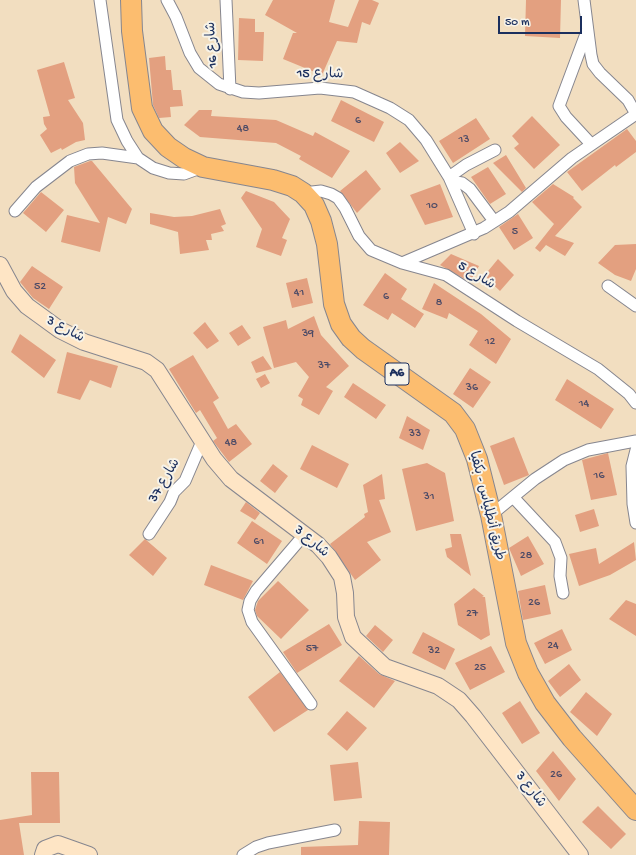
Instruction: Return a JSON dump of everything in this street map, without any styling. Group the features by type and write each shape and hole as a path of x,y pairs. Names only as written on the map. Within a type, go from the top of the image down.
{"highway":[{"name":"طريق أنطلياس - بكفيا","path":"131,0 132,31 142,108 146,120 153,131 168,147 184,158 203,167 273,180 292,186 303,193 314,206 321,221 327,244 334,304 341,324 351,338 363,348 453,413 465,430 477,459 491,515 516,643 528,673 545,703 568,732 636,810"}],"street":[{"path":"100,0 117,120 127,141 138,158 153,168 170,173 184,174 203,167"},
{"name":"شارع 15","path":"166,0 176,17 190,53 199,68 219,84 230,89 259,93 320,88 354,92 369,97 409,120 426,140 450,179 474,234"},
{"name":"شارع 16","path":"226,0 230,89"},
{"path":"402,263 474,234 509,212 591,144 636,114 628,100 600,74 594,64 587,31 584,0"},
{"path":"587,31 559,106 566,118 591,144"},
{"path":"450,179 466,165 495,150"},
{"path":"15,211 36,188 70,161 88,154 102,153 138,158"},
{"path":"450,179 462,183 470,189 494,221"},
{"name":"شارع 5","path":"303,193 321,191 332,194 338,198 366,244 378,254 402,263 446,275 598,369 629,394 636,403"},
{"name":"شارع 3","path":"0,265 14,291 27,306 60,330 84,342 146,362 157,370 214,459 231,479 304,535 329,557 342,577 345,593 346,616 353,637 386,667 438,686 459,700 492,740 580,855"},
{"path":"608,286 636,306"},
{"path":"491,515 552,467 577,454 588,450 636,441"},
{"name":"شارع 37","path":"149,534 170,502 174,492 185,480 200,446 204,443"},
{"path":"636,450 632,466 636,523"},
{"path":"513,497 555,542 561,558 560,576 563,593"},
{"path":"304,535 256,591 248,610 252,622 311,704"},
{"path":"243,855 256,847 268,843 335,830"},
{"path":"43,855 45,849 58,844 89,855"}],"building":[{"path":"273,0 335,0 329,22 348,27 359,0 372,0 379,3 370,25 362,22 357,43 337,41 322,75 283,59 293,33 297,33 265,15"},
{"path":"526,0 561,0 560,38 525,36"},
{"path":"239,18 255,19 255,32 264,32 263,61 238,60"},
{"path":"165,56 166,70 171,70 173,90 181,90 183,106 170,107 171,117 159,118 153,105 149,58"},
{"path":"64,62 75,98 68,100 83,123 85,140 76,142 62,150 61,148 51,153 40,135 47,129 44,124 43,117 50,116 37,70"},
{"path":"341,100 384,122 374,142 331,121"},
{"path":"199,110 212,110 211,116 276,120 313,136 315,132 350,151 332,178 299,159 301,156 276,143 200,137 184,125"},
{"path":"532,116 560,145 534,169 514,148 519,144 512,136"},
{"path":"476,118 490,139 453,163 439,141"},
{"path":"627,129 636,141 636,152 616,167 615,165 582,191 567,172"},
{"path":"400,142 419,161 400,173 386,153"},
{"path":"506,155 526,188 522,192 493,163"},
{"path":"92,161 132,209 126,224 108,217 100,252 61,242 67,215 100,223 75,183 74,167"},
{"path":"488,167 506,194 490,204 471,177"},
{"path":"366,170 381,189 357,213 340,191"},
{"path":"440,184 453,217 425,225 410,195"},
{"path":"553,184 574,197 573,198 582,207 555,236 574,243 565,256 546,245 540,252 535,248 554,224 532,202"},
{"path":"246,191 274,202 290,219 282,238 287,240 281,256 256,247 262,229 241,198"},
{"path":"41,192 64,210 46,232 23,213"},
{"path":"220,209 226,224 221,226 224,231 211,234 212,240 206,240 209,250 180,254 178,232 150,224 150,213 174,217 192,216"},
{"path":"518,214 533,238 514,250 499,227"},
{"path":"636,244 636,269 631,281 615,275 598,263 615,245"},
{"path":"451,254 479,266 470,282 440,265"},
{"path":"498,259 514,275 500,291 484,276"},
{"path":"32,266 63,287 49,309 33,298 20,282"},
{"path":"385,273 407,289 401,299 424,314 415,328 392,313 388,320 363,305"},
{"path":"307,278 313,303 292,308 286,283"},
{"path":"434,283 481,314 511,339 496,364 469,345 478,331 449,313 447,319 422,309"},
{"path":"314,316 321,335 349,366 326,387 333,391 319,415 301,405 303,399 298,396 309,377 296,362 274,368 263,327 286,320 288,329"},
{"path":"205,322 219,341 207,349 193,333"},
{"path":"242,325 251,338 238,346 229,333"},
{"path":"20,334 56,360 44,378 11,352"},
{"path":"67,352 118,366 111,388 90,380 80,400 57,393"},
{"path":"193,355 219,398 213,402 228,429 236,424 252,444 229,462 213,441 217,438 200,410 196,413 169,369"},
{"path":"263,356 272,369 256,373 251,362"},
{"path":"470,368 491,382 473,408 453,394"},
{"path":"265,374 270,383 261,388 256,379"},
{"path":"567,379 614,409 601,429 555,400"},
{"path":"353,383 386,405 376,419 344,397"},
{"path":"407,416 430,430 423,450 399,438"},
{"path":"514,437 529,475 504,485 490,446"},
{"path":"312,445 349,464 337,488 300,469"},
{"path":"608,453 617,495 591,500 582,460"},
{"path":"427,463 445,473 454,521 416,531 402,469"},
{"path":"273,464 288,476 275,493 260,481"},
{"path":"382,474 385,499 379,500 391,532 367,542 381,560 355,580 330,544 365,517 364,514 368,512 363,485"},
{"path":"246,502 260,513 255,520 240,511"},
{"path":"594,509 599,526 580,532 575,515"},
{"path":"252,521 282,541 267,564 237,543"},
{"path":"450,534 461,534 471,576 447,557 445,549 452,547"},
{"path":"528,536 544,564 521,576 509,548"},
{"path":"145,539 167,558 153,576 129,555"},
{"path":"634,542 636,560 610,575 579,586 569,554 596,548 599,564"},
{"path":"211,565 253,581 243,600 204,585"},
{"path":"278,581 309,610 281,639 257,616 255,610 258,601"},
{"path":"545,585 551,614 523,620 518,591"},
{"path":"474,588 484,596 482,597 485,597 490,635 481,640 458,625 454,604"},
{"path":"626,600 636,604 636,636 609,619"},
{"path":"329,624 342,645 297,673 283,652"},
{"path":"375,625 393,640 383,652 366,636"},
{"path":"562,629 572,650 545,664 534,643"},
{"path":"423,632 455,649 445,670 412,653"},
{"path":"491,646 505,672 470,690 455,663"},
{"path":"359,656 379,674 395,681 374,708 339,681"},
{"path":"569,664 581,680 560,697 548,681"},
{"path":"280,672 308,710 274,732 248,697"},
{"path":"586,692 612,714 597,736 570,712"},
{"path":"520,701 540,733 522,744 502,713"},
{"path":"347,711 367,728 347,751 327,734"},
{"path":"553,751 576,779 559,801 536,771"},
{"path":"358,762 362,798 334,801 330,765"},
{"path":"31,772 59,772 60,823 19,823 24,855 0,855 0,820 32,815"},
{"path":"598,806 626,834 611,849 582,822"},
{"path":"359,821 390,822 389,855 301,855 301,847 358,845"}]}
